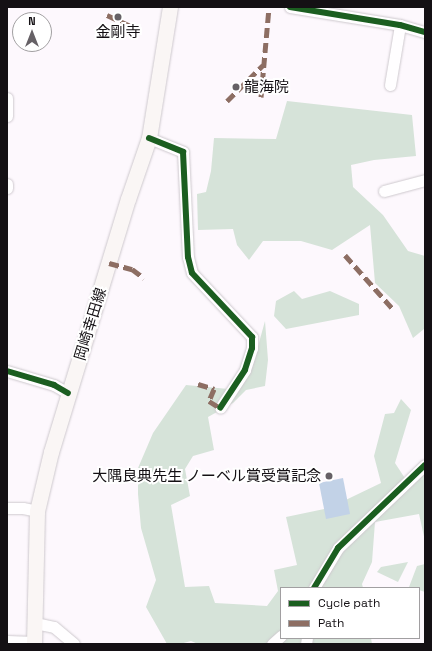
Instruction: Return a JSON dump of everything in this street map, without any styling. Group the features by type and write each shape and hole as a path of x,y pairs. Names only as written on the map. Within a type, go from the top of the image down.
{"main road":[{"name":"岡崎幸田線","path":"34,643 37,511 51,452 68,393 128,199 149,138 170,7"}],"street":[{"path":"290,7 400,25 425,32"},
{"path":"390,85 400,25"},
{"path":"7,98 7,116"},
{"path":"149,138 183,152 188,257 192,272 252,337 252,348 245,370 220,408"},
{"path":"384,191 425,180"},
{"path":"7,371 54,385 68,393"},
{"path":"318,586 338,548 425,465"},
{"path":"7,508 23,508 37,511"},
{"path":"35,623 54,627 74,644"},
{"path":"272,644 280,637"},
{"path":"7,640 34,643"}],"shaded area":[{"path":"287,101 412,115 416,156 374,160 351,165 353,187 383,215 408,251 425,256 425,326 424,329 413,338 399,306 375,283 370,225 332,250 301,241 263,241 249,260 237,245 233,229 198,230 197,194 206,192 211,171 214,138 276,139"},
{"path":"294,291 302,299 330,291 359,304 359,315 286,329 274,316 276,301"},
{"path":"265,321 268,360 265,386 246,390 233,403 208,417 214,450 193,456 185,469 190,496 171,505 185,587 209,586 215,603 267,606 278,591 274,570 297,565 286,517 329,508 381,483 374,456 385,414 394,413 401,399 411,410 395,463 410,486 425,473 425,541 419,514 375,522 372,562 362,584 363,587 280,587 280,639 371,639 372,644 198,644 191,641 180,644 167,644 146,607 156,580 141,528 138,494 138,468 153,433 186,385 239,390 252,368"},
{"path":"408,562 398,582 377,572 381,567"},
{"path":"425,564 425,592 420,590 420,587 409,587 417,566"}],"water":[{"path":"343,478 350,514 326,519 319,483"}],"marked path":[{"path":"261,97 269,7"},
{"path":"107,15 131,26"},
{"path":"227,101 263,65"},
{"path":"345,255 392,308"},
{"path":"109,263 132,269 144,278"},
{"path":"198,384 214,389 209,401 220,408"}],"cycle path":[{"path":"290,7 400,25 425,32"},
{"path":"149,138 183,152 188,257 192,273 252,337 252,348 245,370 220,408"},
{"path":"7,371 54,385 68,393"},
{"path":"315,587 338,548 425,465"}],"place":[{"name":"金剛寺","path":"118,17"},
{"name":"龍海院","path":"236,87"},
{"name":"大隅良典先生 ノーベル賞受賞記念","path":"329,476"}]}
